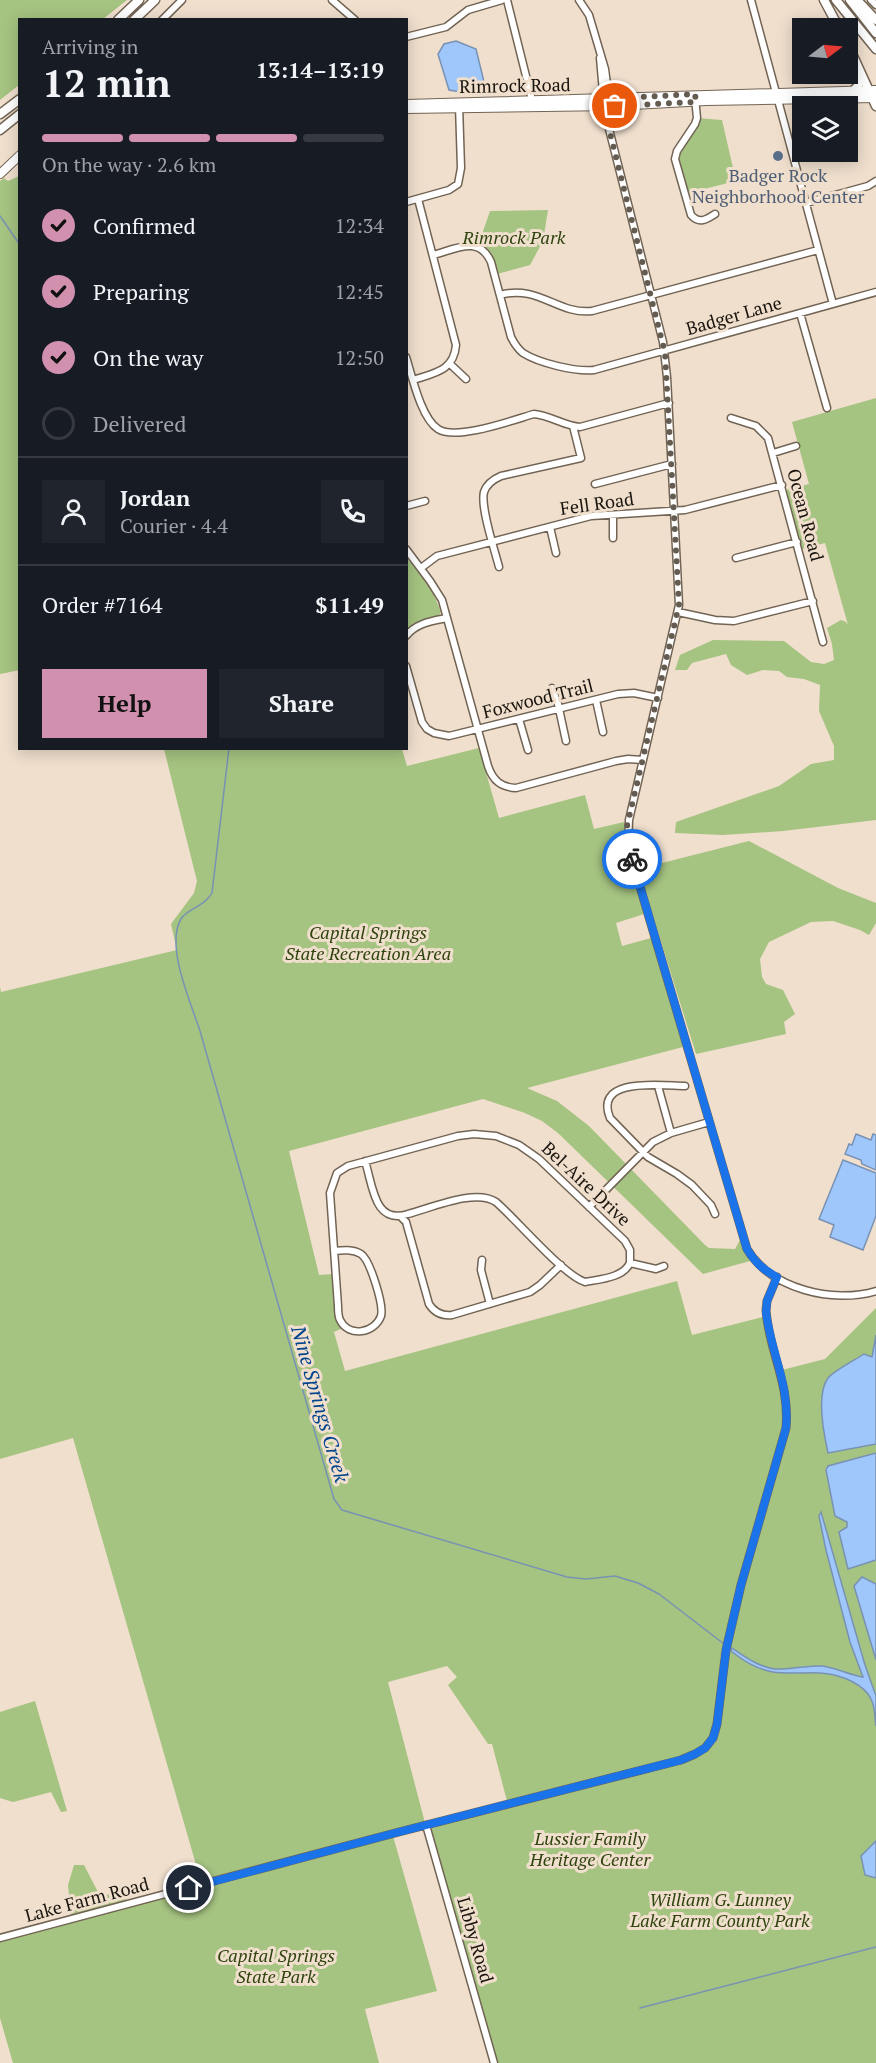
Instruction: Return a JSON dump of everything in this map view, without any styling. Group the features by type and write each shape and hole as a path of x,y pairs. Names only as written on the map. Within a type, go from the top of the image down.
{"highway":[{"path":"120,18 139,0"},
{"path":"136,18 155,0"},
{"path":"824,0 834,18"},
{"path":"836,0 876,49"},
{"path":"850,0 876,33"},
{"path":"857,0 876,20"},
{"path":"858,67 874,96"},
{"path":"854,90 858,86 858,73"},
{"path":"0,112 18,100"},
{"path":"0,129 18,116"}],"main road":[{"name":"Rimrock Road","path":"777,96 854,90 874,96"},
{"name":"Rimrock Road","path":"408,104 533,104 777,96 874,96"},
{"name":"Rimrock Road","path":"408,109 459,105"},
{"path":"0,174 18,157"}],"street":[{"path":"164,18 182,0"},
{"path":"332,0 353,18"},
{"path":"408,36 446,27 468,10 502,0"},
{"path":"507,0 533,104"},
{"path":"579,0 589,15 605,69 608,125 665,351 669,403 678,612 627,826 628,846 747,1249 765,1271 805,1290 839,1297 876,1291"},
{"path":"751,0 833,304"},
{"path":"871,0 876,5"},
{"path":"695,98 695,124 677,151 676,165 691,215 696,220 702,221 715,214"},
{"path":"408,202 448,190 460,180 459,105"},
{"path":"806,203 867,187 876,182"},
{"path":"413,380 434,373 450,364 454,359 456,345 418,199"},
{"name":"Badger Lane","path":"433,255 468,246 481,247 487,252 491,262 511,337 518,348 523,353 564,368 580,371 594,370 876,292"},
{"path":"500,295 519,291 582,312 651,296 819,249"},
{"path":"800,313 827,408"},
{"path":"408,364 418,397 429,419 438,429 448,434 462,433 534,414 557,419 573,426 590,425 669,403"},
{"path":"450,364 466,378"},
{"name":"Ocean Road","path":"731,418 748,423 762,431 768,438 823,642"},
{"path":"499,567 483,504 486,488 492,480 501,476 581,458 573,426"},
{"path":"773,453 796,446"},
{"path":"595,484 672,464"},
{"name":"Fell Road","path":"420,568 437,556 591,516 674,512 782,485"},
{"path":"408,505 425,501"},
{"path":"613,515 613,537"},
{"path":"550,527 556,553"},
{"path":"736,558 797,542"},
{"path":"408,552 437,590 491,774 499,783 516,788 621,760 643,760"},
{"path":"678,612 715,620 734,621 813,601"},
{"path":"408,634 420,625 447,618"},
{"name":"Foxwood Trail","path":"408,673 422,722 428,729 443,736 630,693 658,698"},
{"path":"552,688 566,741"},
{"path":"596,700 603,732"},
{"path":"519,719 528,750"},
{"path":"685,1086 643,1084 616,1091 607,1104 610,1118 653,1161 692,1185 711,1205 715,1214"},
{"path":"658,1086 671,1133"},
{"path":"589,1207 653,1142 671,1133 709,1122"},
{"name":"Bel-Aire Drive","path":"334,1251 330,1193 334,1178 343,1168 474,1134 496,1136 531,1152 624,1241 630,1250 630,1263"},
{"path":"365,1161 381,1210 389,1216 402,1218 406,1222 429,1304 434,1311 443,1315 452,1315 534,1289 561,1265"},
{"path":"402,1218 404,1215 467,1198 478,1196 491,1198 579,1280 585,1282 619,1274 628,1268 630,1263 656,1269 664,1266"},
{"path":"334,1251 356,1251 366,1258 381,1309 377,1322 366,1331 352,1330 340,1321 334,1251"},
{"path":"482,1260 481,1270 490,1304"},
{"name":"Lake Farm Road","path":"0,1938 662,1765 695,1754 705,1748 713,1738 717,1724 727,1646 750,1550 786,1428 788,1405 766,1312 767,1301 777,1277"},
{"name":"Libby Road","path":"426,1825 494,2063"}],"green space":[{"path":"0,0 127,0 104,18 18,18 18,86 0,100"},
{"path":"697,118 722,120 736,181 684,194 678,170 678,154"},
{"path":"18,176 18,670 0,674 0,181 4,178 8,181"},
{"name":"Rimrock Park","path":"548,210 543,241 530,265 497,274 489,252 479,243 490,211"},
{"path":"876,398 876,820 783,831 723,835 675,833 676,822 779,786 811,764 834,760 834,746 819,711 820,685 804,679 787,677 779,671 763,670 747,675 731,665 726,654 692,663 687,670 675,670 680,655 713,640 784,641 811,662 824,664 834,660 827,628 841,620 848,625 825,543 802,549 786,490 809,484 792,422"},
{"path":"408,559 431,588 441,612 438,617 415,624 408,630"},
{"name":"Capital Springs State Recreation Area","path":"479,748 499,818 585,795 594,829 624,822 624,845 644,914 616,923 622,946 651,938 683,1047 527,1088 557,1101 589,1126 705,1245 709,1248 735,1249 740,1240 750,1261 703,1274 558,1133 542,1121 525,1113 483,1099 289,1151 319,1275 333,1274 335,1311 343,1328 334,1332 345,1371 677,1281 692,1335 763,1317 778,1371 825,1359 876,1308 876,2063 496,2063 433,1842 432,1827 650,1771 699,1755 711,1744 719,1728 730,1647 724,1641 715,1724 709,1738 699,1749 683,1757 507,1801 492,1744 488,1744 448,1685 457,1677 447,1666 388,1682 425,1823 201,1882 73,1438 0,1459 0,987 1,992 177,950 171,924 194,893 197,881 164,750 402,750 407,766"},
{"path":"749,841 838,888 876,903 876,923 869,935 833,921 811,922 769,942 760,959 762,977 766,984 783,990 795,1014 784,1022 786,1034 696,1054 641,877 658,864"},
{"path":"35,1701 67,1811 61,1812 51,1792 13,1802 0,1798 0,1712"},
{"name":"Capital Springs State Park","path":"393,1836 437,1991 365,2009 379,2063 13,2063 0,2018 0,1941"},
{"path":"74,1865 84,1865 98,1892 128,1900 71,1915 68,1885"}],"water":[{"path":"456,41 476,49 485,86 483,90 461,92 449,90 438,54 444,44"},
{"path":"856,1134 871,1140 873,1134 876,1135 876,1170 862,1164 861,1160 845,1154"},
{"path":"843,1160 876,1173 876,1216 863,1250 830,1237 834,1225 819,1219"},
{"path":"876,1335 876,1444 828,1453 822,1415 824,1385 828,1378 840,1368 864,1354 872,1357"},
{"path":"876,1453 876,1560 848,1569 839,1532 847,1527 847,1522 835,1516 826,1470 828,1466"},
{"path":"821,1512 876,1696 876,1726 874,1706 869,1696 851,1681 831,1674 767,1671 750,1664 731,1651 732,1648 752,1661 769,1668 822,1666 863,1677 850,1642 826,1550 819,1516"},
{"path":"862,1577 876,1584 876,1660 854,1586"},
{"path":"876,1841 876,1878 865,1875 861,1856"}],"waterway":[{"name":"Nine Springs Creek","path":"0,216 18,242"},
{"name":"Nine Springs Creek","path":"229,750 212,893 205,902 181,919 177,930 178,959 334,1499 342,1510 567,1577 586,1579 615,1576 638,1583 659,1594 724,1644"},
{"path":"640,2008 876,1947"}],"way so far":[{"path":"615,106 696,102 695,94 606,99 608,125 665,353 679,605 627,826 628,846 632,859"}],"place":[{"name":"Badger Rock Neighborhood Center","path":"778,156"}],"route":[{"path":"189,1888 681,1760 705,1748 713,1738 720,1705 723,1665 741,1585 783,1442 788,1415 785,1389 766,1312 767,1301 777,1277 765,1271 747,1249 632,859"}],"park label":[{"name":"Lussier Family Heritage Center","path":"590,1849"},
{"name":"William G. Lunney Lake Farm County Park","path":"720,1910"}]}
